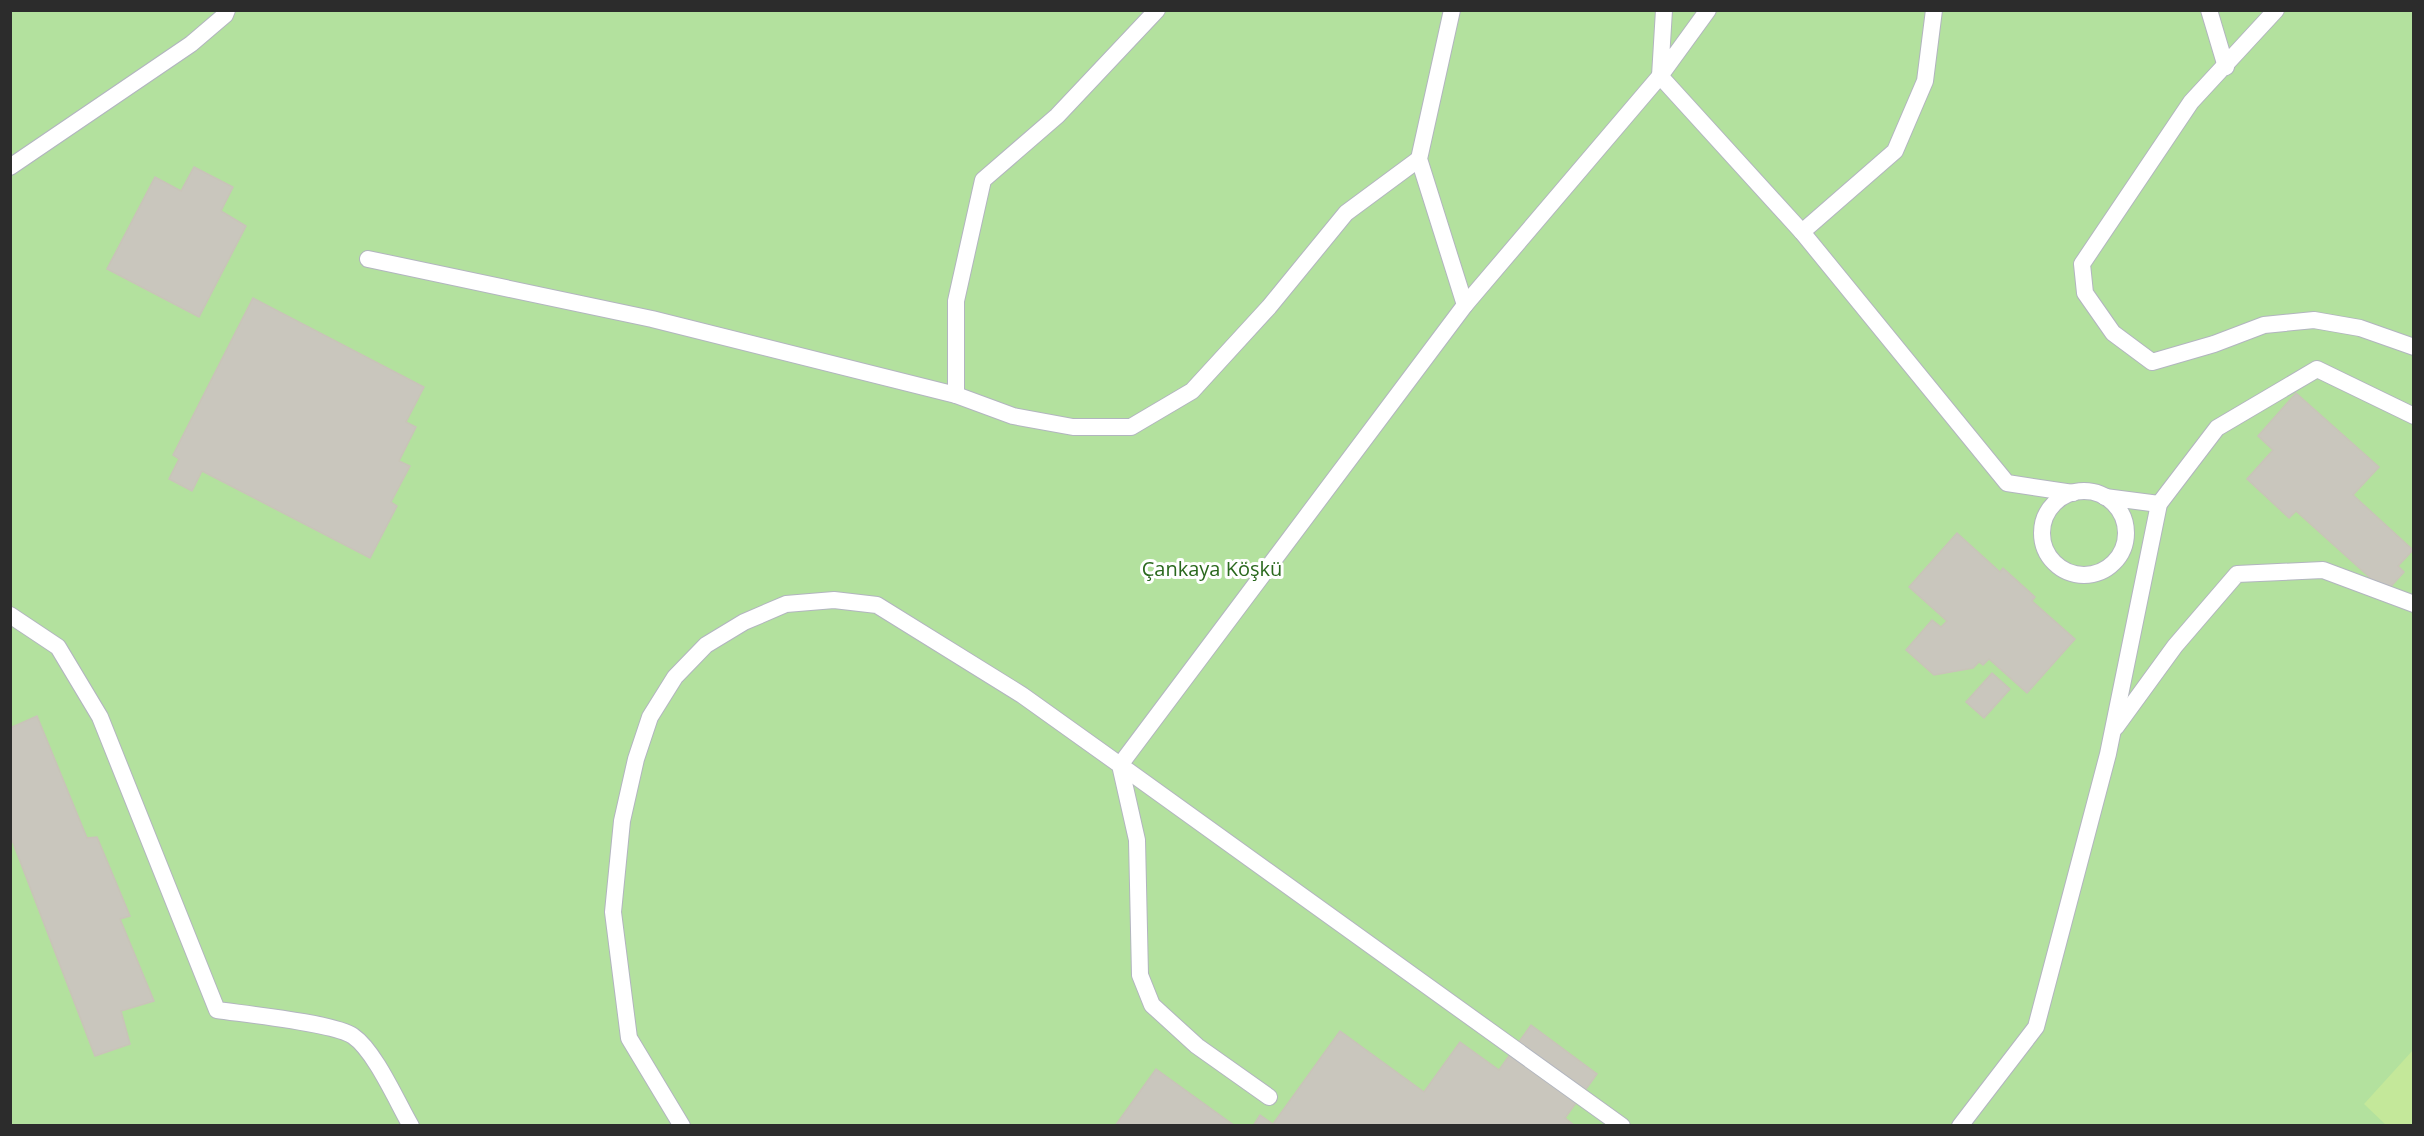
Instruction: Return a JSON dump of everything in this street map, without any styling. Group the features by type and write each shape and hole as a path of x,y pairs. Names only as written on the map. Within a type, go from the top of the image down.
{"lane":[{"path":"10,167 191,44 225,15 227,10"},
{"path":"956,396 956,301 983,180 1057,116 1157,10"},
{"path":"1452,10 1419,159 1465,305"},
{"path":"1664,10 1660,76 1802,232 2007,483 2073,493 2086,491 2105,497 2158,504"},
{"path":"1269,1097 1197,1046 1152,1005 1140,975 1137,840 1120,765 1465,305 1660,76 1708,10"},
{"path":"1802,232 1895,151 1925,81 1934,10"},
{"path":"2209,10 2226,67"},
{"path":"2276,10 2226,67 2191,102 2082,264 2085,293 2113,333 2152,362 2214,344 2264,325 2314,320 2360,328 2414,347"},
{"path":"368,259 652,319 956,396 1013,416 1073,427 1131,427 1192,392 1269,307 1346,213 1419,159"},
{"path":"1960,1125 2036,1027 2108,754 2158,504 2217,429 2317,369 2414,416"},
{"path":"2073,493 2055,502 2048,510 2042,532 2046,553 2053,562 2071,574 2083,576 2104,571 2120,556 2125,546 2126,524 2115,505 2105,497"},
{"path":"2112,732 2175,646 2237,574 2323,570 2414,604"},
{"path":"682,1125 629,1038 613,912 622,821 636,759 650,717 675,677 706,645 744,622 786,604 834,600 877,605 1022,695 1622,1125"},
{"path":"10,615 58,647 100,717 217,1010 327,1027 353,1035 371,1056 411,1125"}],"green space":[{"name":"Çankaya Köşkü","path":"10,11 2413,11 2413,1125 11,1125"},
{"path":"2413,1050 2413,1125 2386,1125 2364,1104"}],"building":[{"path":"194,167 233,187 221,211 246,226 199,317 107,269 155,177 181,191"},
{"path":"253,298 424,387 406,422 416,427 399,461 410,466 391,502 397,506 370,558 202,471 192,491 169,479 179,459 173,455"},
{"path":"2296,393 2379,467 2353,495 2413,550 2398,566 2404,572 2386,592 2296,511 2289,518 2247,479 2273,450 2258,436"},
{"path":"1957,533 2000,572 2003,568 2035,597 2032,601 2075,639 2027,693 1989,659 1983,665 1979,662 1973,668 1934,675 1906,650 1932,620 1941,627 1947,621 1909,587"},
{"path":"1992,673 2010,689 1984,718 1966,702"},
{"path":"37,716 87,838 97,837 130,916 120,919 154,1001 121,1011 130,1044 95,1056 10,835 10,728"},
{"path":"1531,1025 1597,1074 1565,1118 1575,1126 1253,1126 1260,1115 1273,1124 1340,1031 1424,1092 1460,1042 1499,1070"},
{"path":"1156,1069 1235,1126 1115,1126"}]}
